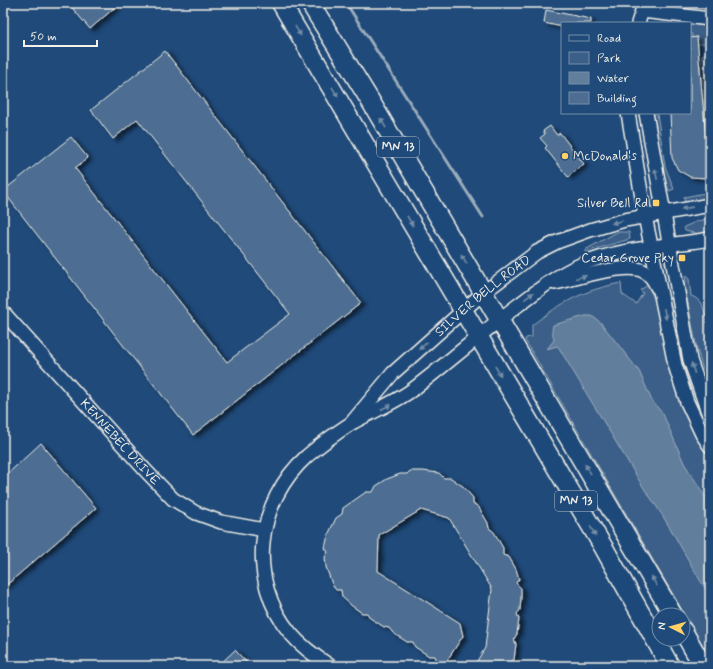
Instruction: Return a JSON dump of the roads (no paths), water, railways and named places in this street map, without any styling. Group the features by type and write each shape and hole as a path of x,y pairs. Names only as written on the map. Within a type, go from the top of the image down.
{"highway":[{"name":"MN 13","path":"281,3 640,611 670,666"},
{"name":"MN 13","path":"310,3 371,102 668,607"},
{"path":"691,645 703,666"}],"street":[{"path":"641,15 710,19"},
{"path":"628,114 645,216 675,365 685,394 702,434 710,446"},
{"path":"646,114 690,360 710,418"},
{"name":"SILVER BELL ROAD","path":"351,424 393,373 464,312 483,292 537,252 557,242 590,230 664,212 710,205"},
{"name":"SILVER BELL ROAD","path":"330,666 308,651 293,636 275,607 267,588 264,570 264,530 268,513 274,500 292,472 314,451 351,424 387,407 407,394 543,286 581,265 601,257 710,239"},
{"path":"543,286 602,272 632,269 642,270 651,276 662,297"},
{"name":"KENNEBEC DRIVE","path":"3,312 173,499 196,513 221,522 264,530"}],"water":[{"path":"585,316 592,316 601,323 639,371 652,401 663,414 684,463 710,504 710,596 559,348 557,346 547,349 554,340 552,330 553,325"}],"waterway":[{"path":"346,3 483,217"}],"place":[{"name":"McDonald's","path":"565,156"},
{"name":"Silver Bell Rd","path":"656,203"},
{"name":"Cedar Grove Pky","path":"682,258"}]}
